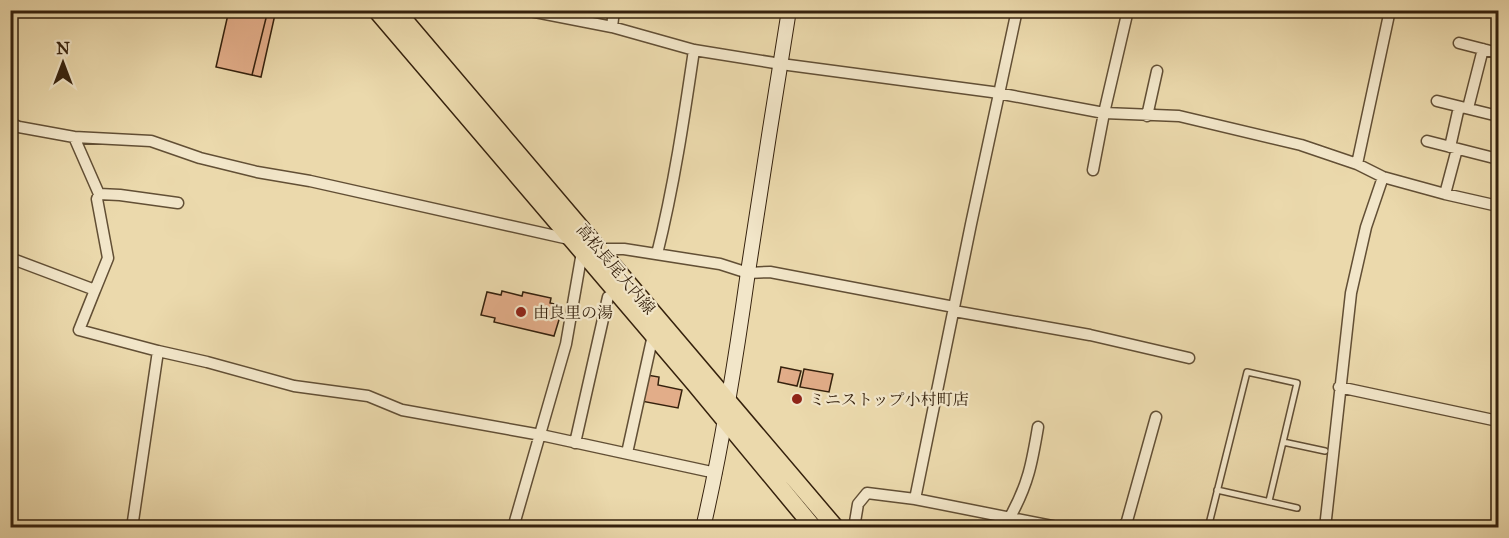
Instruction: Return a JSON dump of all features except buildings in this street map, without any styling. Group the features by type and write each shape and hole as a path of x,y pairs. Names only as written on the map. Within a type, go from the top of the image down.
{"main road":[{"name":"高松長尾大内線","path":"376,10 814,528"},
{"name":"高松長尾大内線","path":"396,10 836,528"}],"street":[{"path":"525,10 612,27 694,50 1000,94 1104,113 1179,117 1301,145 1357,164 1383,177 1498,206"},
{"path":"612,27 614,10"},
{"path":"703,528 716,473 738,350 789,10"},
{"path":"915,499 1017,10"},
{"path":"1093,170 1128,10"},
{"path":"1357,164 1390,10"},
{"path":"1459,43 1498,53"},
{"path":"1445,194 1453,148 1483,49"},
{"path":"657,254 667,214 683,126 694,50"},
{"path":"1147,116 1157,71"},
{"path":"1437,101 1498,116"},
{"path":"10,123 19,127 74,137 151,141 200,158 257,172 310,181 569,239"},
{"path":"74,137 99,194 97,199 108,258 79,330 294,386 368,396 402,410 576,442 716,473"},
{"path":"1427,141 1494,158"},
{"path":"1325,528 1351,293 1366,227 1383,177"},
{"path":"99,194 178,203"},
{"path":"598,249 624,249 720,264 748,273 770,272 1090,335 1189,358"},
{"path":"513,528 566,344 582,252"},
{"path":"10,258 95,290"},
{"path":"576,442 608,297"},
{"path":"627,453 653,335"},
{"path":"132,528 158,351"},
{"path":"1339,387 1498,421"},
{"path":"1122,528 1127,521 1156,417"},
{"path":"1010,517 1022,496 1030,472 1038,427"},
{"path":"854,528 858,504 867,493 915,499 1062,528"}],"lane":[{"path":"1208,528 1247,372 1297,383 1269,501"},
{"path":"1283,442 1325,451"},
{"path":"1217,490 1297,508"}],"place":[{"name":"由良里の湯","path":"521,312"},
{"name":"ミニストップ小村町店","path":"797,399"}]}
